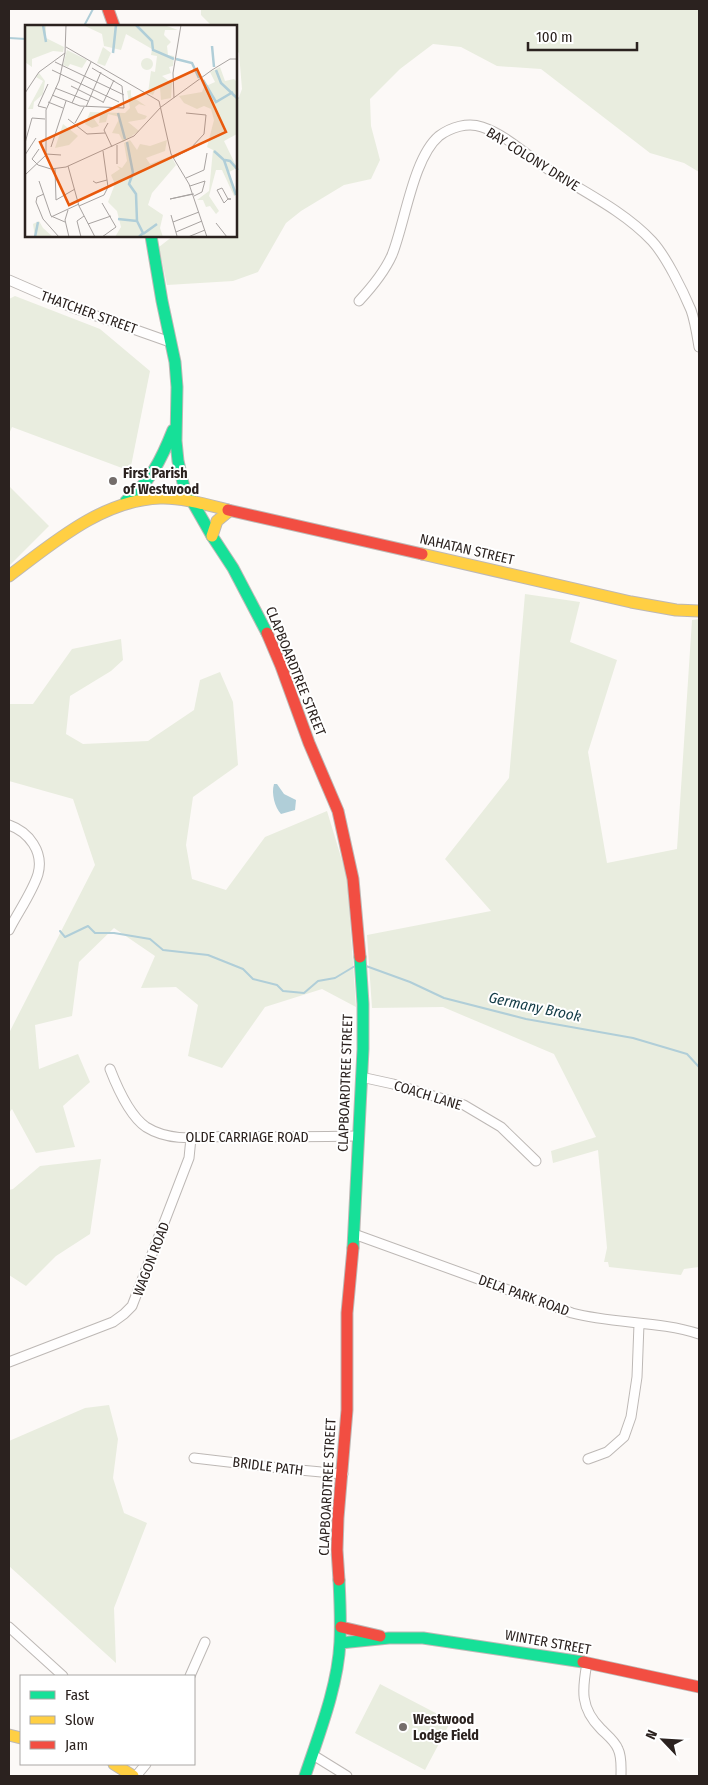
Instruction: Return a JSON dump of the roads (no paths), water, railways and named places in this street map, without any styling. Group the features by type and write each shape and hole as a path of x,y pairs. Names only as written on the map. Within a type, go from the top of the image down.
{"street":[{"path":"108,9 114,25"},
{"name":"BAY COLONY DRIVE","path":"359,301 374,286 392,255 414,183 432,144 449,130 466,125 481,127 512,143 544,167 635,225 653,242 667,263 691,311 699,347"},
{"name":"CLAPBOARDTREE STREET","path":"151,238 175,362 178,461 184,487 233,568 262,622 338,811 353,879 358,928 363,1004 363,1049 354,1234 347,1313 348,1379 343,1474 338,1518 337,1550 340,1643 334,1680 305,1776"},
{"name":"THATCHER STREET","path":"9,280 71,307 170,342"},
{"name":"CLAPBOARDTREE STREET","path":"120,505 140,490 159,463 176,423"},
{"name":"NAHATAN STREET","path":"9,576 98,515 120,505 162,498 229,511 631,602 676,610 699,611"},
{"path":"212,536 212,529 216,522 229,511"},
{"path":"9,825 24,832 38,853 38,875 9,930"},
{"name":"OLDE CARRIAGE ROAD","path":"110,1070 118,1089 138,1119 144,1125 161,1134 192,1138 227,1136 358,1136"},
{"name":"COACH LANE","path":"361,1077 394,1084 464,1105 500,1127 536,1162"},
{"name":"WAGON ROAD","path":"9,1362 113,1322 132,1306 189,1158 192,1138"},
{"name":"DELA PARK ROAD","path":"354,1234 572,1313 591,1318 666,1327 699,1334"},
{"path":"588,1459 607,1452 624,1437 630,1417 637,1377 639,1324"},
{"name":"BRIDLE PATH","path":"194,1458 343,1474"},
{"name":"WINTER STREET","path":"340,1627 390,1638"},
{"path":"11,1634 62,1675"},
{"name":"WINTER STREET","path":"340,1643 390,1638 423,1638 496,1648 587,1664 699,1687"},
{"path":"190,1675 205,1642"},
{"path":"587,1664 582,1692 584,1703 596,1724 619,1749 621,1776"},
{"path":"312,1756 347,1776"},
{"path":"116,1765 135,1776 145,1765"}],"water":[{"path":"274,784 277,784 284,794 296,800 295,810 281,814 273,796"}],"waterway":[{"path":"85,25 93,9"},
{"path":"9,38 25,39"},
{"name":"Germany Brook","path":"60,931 65,937 88,926 95,933 114,933 150,939 163,950 208,955 243,969 253,979 277,985 283,991 304,993 318,981 335,978 355,966"},
{"name":"Germany Brook","path":"366,966 410,982 444,998 526,1019 633,1038 687,1054 699,1067"}],"place":[{"name":"First Parish of Westwood","path":"113,481"},
{"name":"Westwood Lodge Field","path":"403,1727"}]}
